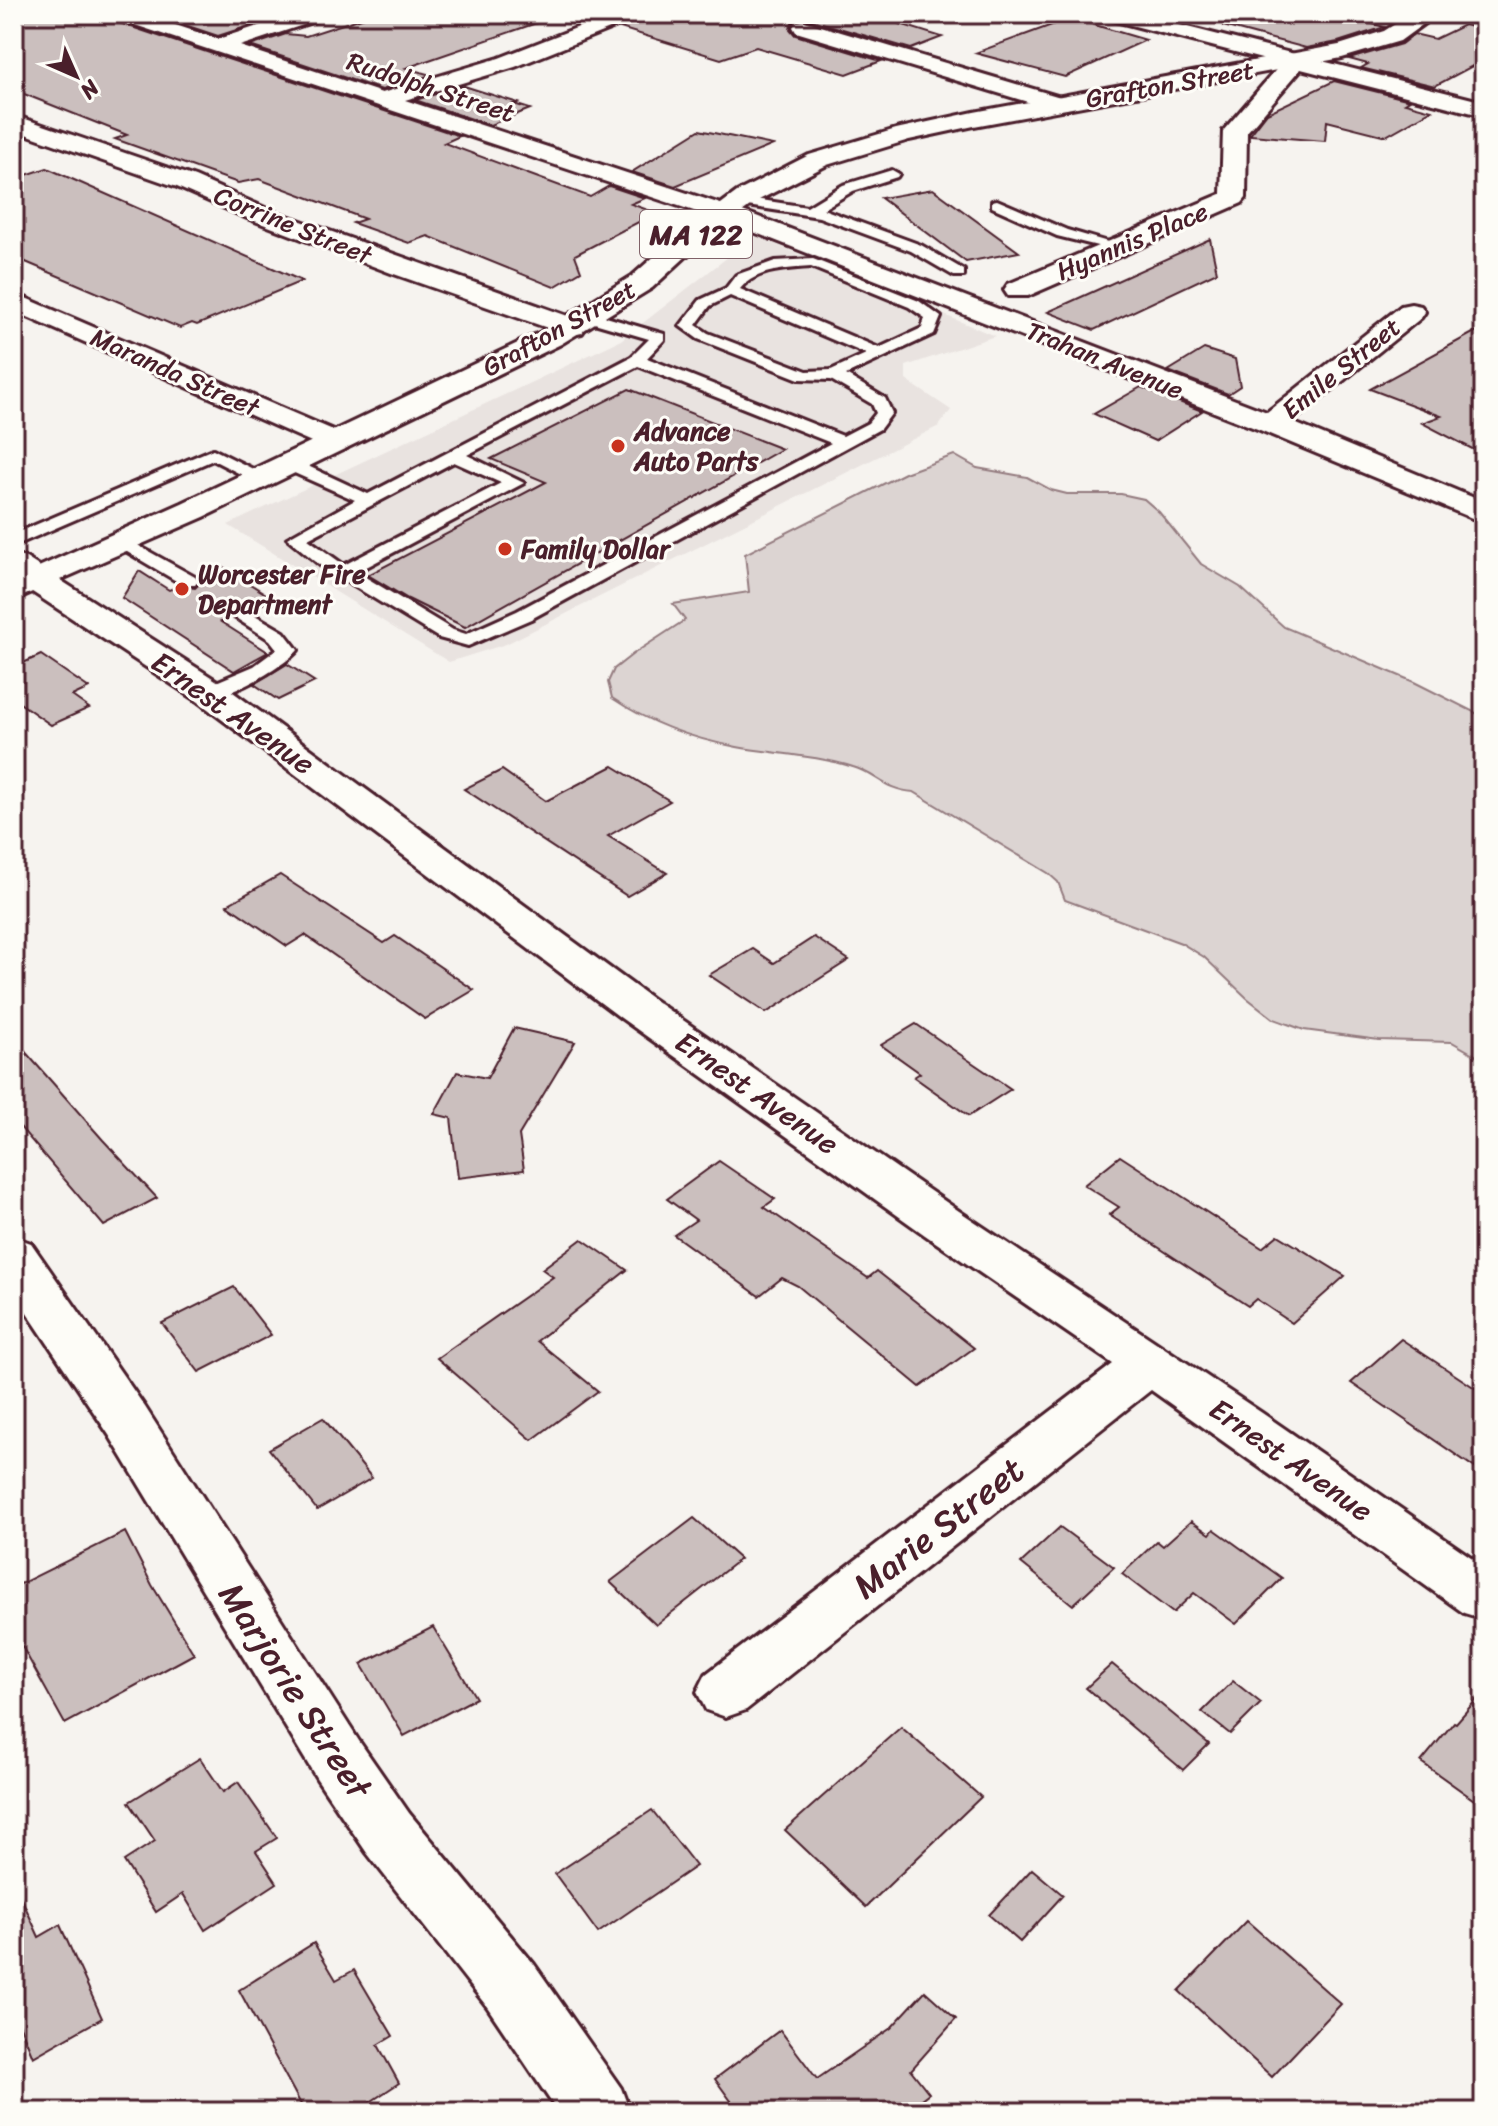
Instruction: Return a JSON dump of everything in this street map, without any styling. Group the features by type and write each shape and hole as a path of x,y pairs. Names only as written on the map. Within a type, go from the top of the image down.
{"main road":[{"name":"Rudolph Street","path":"121,14 379,100 732,206"},
{"path":"218,46 317,14"},
{"path":"379,100 467,77 553,47 630,14"},
{"path":"1111,14 1484,109"},
{"name":"Grafton Street","path":"22,578 123,542 581,322 642,282 732,206 794,170 858,147 939,126 1295,62 1392,36 1426,14"},
{"path":"1467,14 1484,18"},
{"path":"804,27 1059,104"},
{"name":"Hyannis Place","path":"1018,290 1233,198 1235,131 1295,62"},
{"name":"Corrine Street","path":"14,122 186,182 256,213 426,277 581,322"},
{"name":"Trahan Avenue","path":"732,206 1484,513"},
{"name":"Maranda Street","path":"14,301 336,442"},
{"name":"Emile Street","path":"1271,424 1411,312"},
{"name":"Ernest Avenue","path":"22,578 209,692 636,1008 1484,1596"},
{"name":"Marjorie Street","path":"14,1255 127,1421 338,1760 388,1833 511,1986 597,2112"},
{"name":"Marie Street","path":"726,1692 1150,1363"}],"lane":[{"path":"810,211 848,188 892,174"},
{"path":"997,204 1062,233 1118,247"},
{"path":"732,206 810,211 916,248 959,273"},
{"path":"735,293 741,278 786,262 813,263 914,304 933,317 929,331 834,375 805,376 688,326 694,312 716,295 759,292 866,336 881,337 909,326 910,315 895,306 786,262"},
{"path":"735,293 879,354"},
{"path":"581,322 659,337 693,330"},
{"path":"659,337 637,360 296,538 344,572 446,634 468,640 609,570 874,426 884,413 879,401 834,375"},
{"path":"637,360 844,442"},
{"path":"14,541 213,454 260,477"},
{"path":"344,572 515,483 454,456"},
{"path":"289,464 368,500"},
{"path":"123,542 189,581"},
{"path":"209,692 261,670 288,650 277,636 241,613"}],"shaded area":[{"path":"755,236 995,336 906,366 906,380 951,410 939,426 506,644 449,662 228,525 621,340"},
{"path":"954,455 977,468 1027,477 1051,490 1067,494 1121,494 1144,499 1159,512 1201,564 1240,587 1284,627 1414,682 1484,717 1484,1060 1452,1042 1379,1040 1304,1030 1274,1019 1204,957 1181,943 1065,900 1058,882 1048,873 914,792 895,788 861,770 839,763 737,747 688,735 641,715 612,698 608,682 614,669 685,620 673,604 749,592 745,554 905,473"}],"building":[{"path":"38,14 107,14 113,21 460,136 444,143 590,197 609,186 645,198 631,204 656,213 575,255 581,271 554,287 428,236 409,243 353,223 365,219 259,179 238,183 115,139 127,135 14,90 14,21"},
{"path":"152,14 223,14 255,24 218,36"},
{"path":"374,14 544,14 545,20 406,68 431,75 382,90 250,46 286,34 306,36"},
{"path":"644,14 868,14 942,37 911,49 805,18 793,20 790,29 795,35 881,61 847,74 756,47 721,59 620,28 638,21"},
{"path":"1225,14 1332,14 1385,27 1338,42 1306,48 1223,26"},
{"path":"1071,18 1146,40 1065,77 975,53"},
{"path":"1464,25 1484,30 1484,60 1435,86 1361,68 1368,64 1349,59 1401,44 1414,34 1435,39"},
{"path":"1334,81 1410,100 1405,103 1432,110 1386,136 1327,121 1325,141 1250,135 1267,113"},
{"path":"464,86 530,109 490,125 415,100"},
{"path":"699,130 773,145 675,186 632,172"},
{"path":"47,168 302,281 197,325 192,323 180,328 14,257 14,179"},
{"path":"933,189 1019,252 966,262 881,198"},
{"path":"1210,239 1217,272 1094,330 1048,312"},
{"path":"1484,327 1484,455 1422,423 1441,416 1370,389"},
{"path":"1204,349 1235,359 1240,386 1228,394 1168,371"},
{"path":"1141,387 1202,411 1155,441 1094,414"},
{"path":"629,389 782,449 465,627 368,575 546,482 491,459"},
{"path":"223,567 274,599 251,609 242,604 233,606 229,612 231,618 221,622 268,652 234,671 122,598 139,571 169,590 179,586 195,588 200,583 199,577"},
{"path":"41,655 89,688 72,696 89,708 51,725 14,699 14,667"},
{"path":"287,664 315,682 278,700 254,684"},
{"path":"613,766 670,801 608,836 667,873 627,896 464,789 502,770 546,801"},
{"path":"280,875 384,943 395,936 474,990 425,1019 305,935 287,946 227,905"},
{"path":"814,937 849,960 766,1013 709,975 753,949 774,963"},
{"path":"916,1024 1011,1089 969,1116 914,1077 920,1073 881,1045"},
{"path":"514,1028 575,1042 519,1135 524,1170 458,1178 451,1118 434,1114 457,1072 487,1078"},
{"path":"14,1039 157,1198 104,1226 14,1120"},
{"path":"1120,1156 1262,1248 1278,1235 1345,1276 1292,1323 1256,1299 1248,1306 1109,1215 1119,1207 1084,1185"},
{"path":"719,1161 775,1199 764,1207 868,1278 877,1271 974,1348 920,1387 798,1286 782,1278 759,1296 674,1235 696,1220 667,1199"},
{"path":"582,1239 627,1270 537,1341 598,1391 532,1440 437,1358 553,1277 542,1269"},
{"path":"234,1287 271,1335 199,1372 162,1323"},
{"path":"1401,1339 1484,1394 1484,1474 1351,1383"},
{"path":"323,1418 372,1478 317,1510 269,1449"},
{"path":"694,1518 740,1559 656,1625 610,1582"},
{"path":"1191,1521 1210,1534 1214,1529 1282,1578 1236,1624 1194,1593 1173,1613 1122,1574 1157,1541 1163,1546"},
{"path":"1060,1527 1114,1567 1073,1605 1021,1563"},
{"path":"125,1532 152,1585 194,1654 65,1724 14,1632 14,1587"},
{"path":"433,1627 476,1698 404,1736 361,1664"},
{"path":"1112,1664 1209,1744 1183,1770 1086,1688"},
{"path":"1233,1681 1261,1703 1230,1734 1202,1712"},
{"path":"1484,1691 1484,1807 1421,1762"},
{"path":"901,1727 981,1797 866,1907 785,1830"},
{"path":"200,1758 223,1792 238,1782 277,1838 256,1851 277,1883 205,1930 183,1894 156,1912 124,1861 155,1841 129,1802"},
{"path":"652,1810 696,1866 598,1933 555,1874"},
{"path":"1032,1869 1063,1895 1020,1942 989,1915"},
{"path":"14,1882 39,1937 60,1925 102,2018 33,2057 14,2011"},
{"path":"1247,1921 1341,2004 1272,2077 1179,1991"},
{"path":"314,1943 336,1980 354,1970 393,2036 378,2045 399,2083 355,2112 305,2112 239,1990"},
{"path":"925,1991 956,2019 911,2070 929,2093 904,2112 739,2112 715,2079 780,2030 817,2079 891,2028"}],"place":[{"name":"Advance Auto Parts","path":"618,446"},
{"name":"Family Dollar","path":"505,549"},
{"name":"Worcester Fire Department","path":"182,589"}]}
